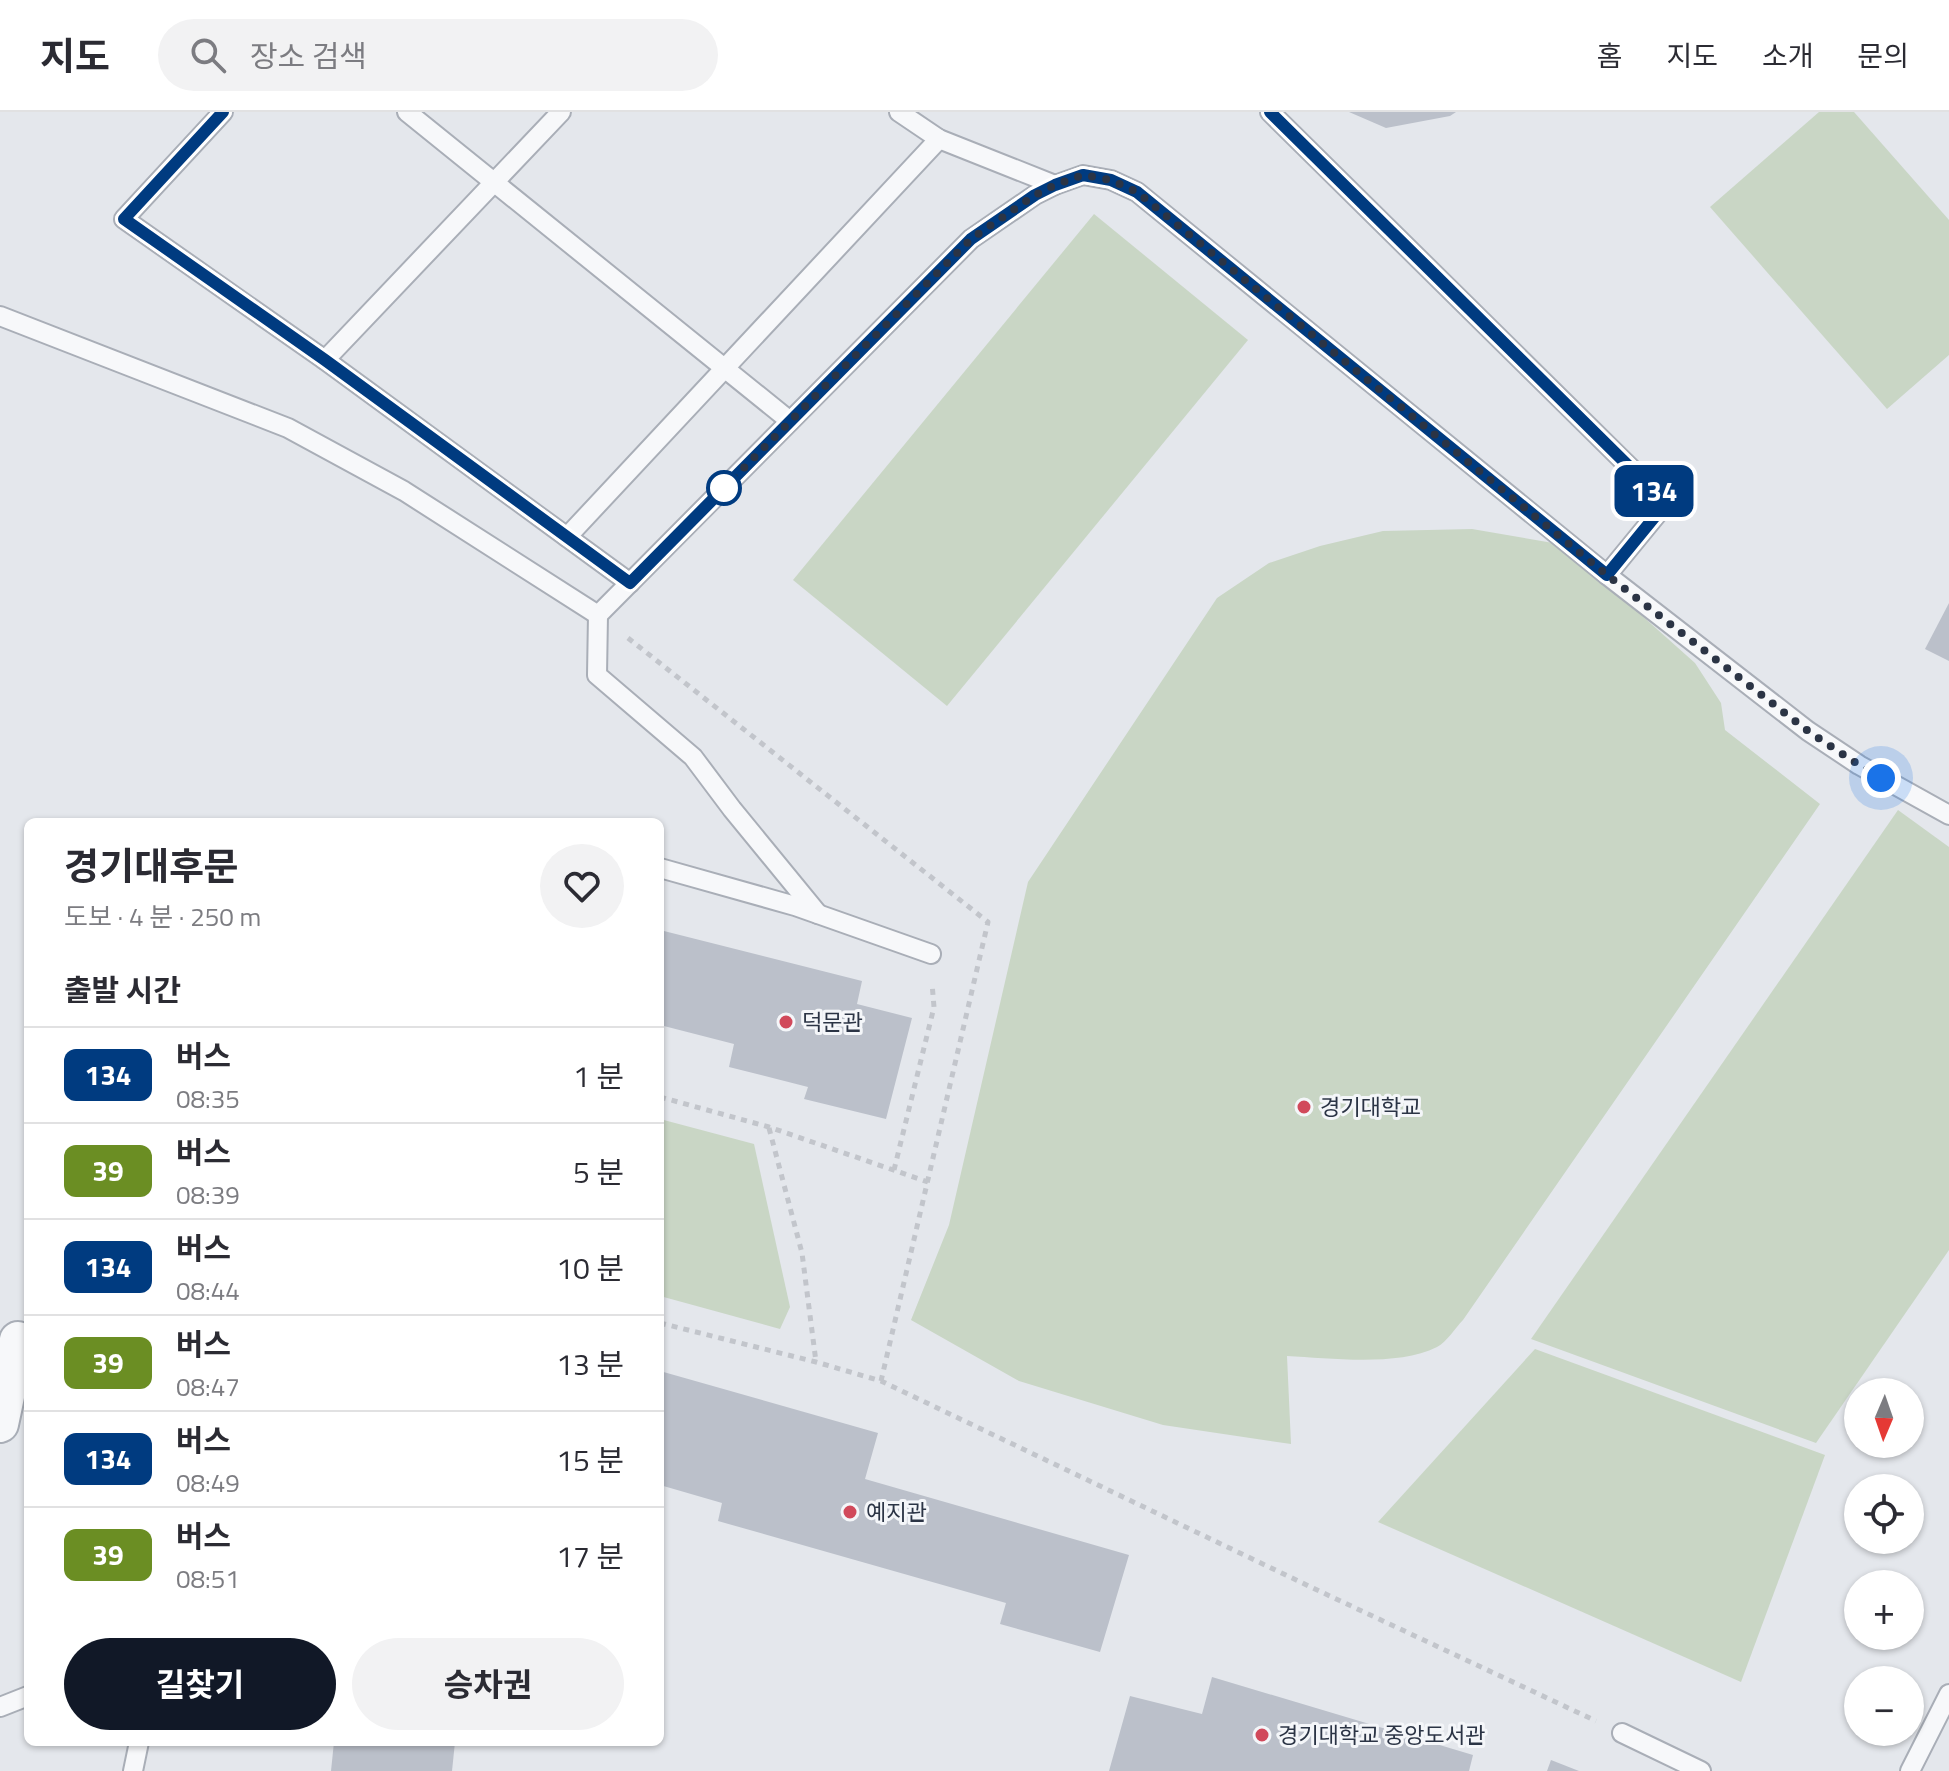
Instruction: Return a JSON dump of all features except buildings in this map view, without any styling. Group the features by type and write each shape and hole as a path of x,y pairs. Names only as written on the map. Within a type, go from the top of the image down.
{"street":[{"path":"0,1424 18,1340"}],"lane":[{"path":"223,112 124,219 325,360 630,583"},
{"path":"407,112 790,421"},
{"path":"325,360 561,112"},
{"path":"899,112 939,139 1055,185"},
{"path":"1270,112 1666,503 1607,575"},
{"path":"567,537 939,139"},
{"path":"818,914 693,757 597,675 598,615 971,239 1035,195 1083,175 1111,180 1137,192 1607,575 1808,731 1859,765 1949,815"},
{"path":"0,316 288,428 404,491 598,615"},
{"path":"664,869 818,914 931,954"},
{"path":"1910,1771 1949,1694"},
{"path":"0,1707 24,1698"},
{"path":"1622,1733 1701,1771"},
{"path":"133,1771 138,1746"}],"path":[{"path":"598,615 988,922 881,1381"},
{"path":"894,1170 934,1007"},
{"path":"664,1098 769,1127 928,1182"},
{"path":"769,1127 802,1253 816,1362"},
{"path":"664,1324 881,1381 1622,1733"}],"green space":[{"path":"1819,112 1854,112 1949,220 1949,355 1887,409 1710,207"},
{"path":"1094,214 1248,340 947,706 793,580"},
{"path":"1472,529 1553,543 1603,581 1695,663 1721,703 1725,730 1820,804 1463,1320 1437,1347 1403,1357 1363,1360 1287,1356 1291,1444 1163,1425 1019,1381 911,1320 949,1225 1028,882 1217,598 1269,563 1320,546 1383,531"},
{"path":"1898,810 1949,847 1949,1250 1861,1378 1844,1378 1844,1402 1816,1443 1531,1339"},
{"path":"664,1120 754,1144 790,1307 780,1329 664,1297"},
{"path":"1535,1349 1825,1455 1741,1682 1378,1522"}],"bus line":[{"name":"134","path":"223,112 124,219 325,360 630,583 971,239 1035,195 1083,175 1111,180 1137,192 1607,575 1666,503 1270,112"}],"place":[{"name":"덕문관","path":"786,1022"},
{"name":"경기대학교","path":"1304,1107"},
{"name":"예지관","path":"850,1512"},
{"name":"경기대학교 중앙도서관","path":"1262,1735"}],"route":[{"path":"724,488 971,239 1035,195 1055,185 1083,175 1111,180 1137,192 1607,575 1808,731 1881,778"}]}
